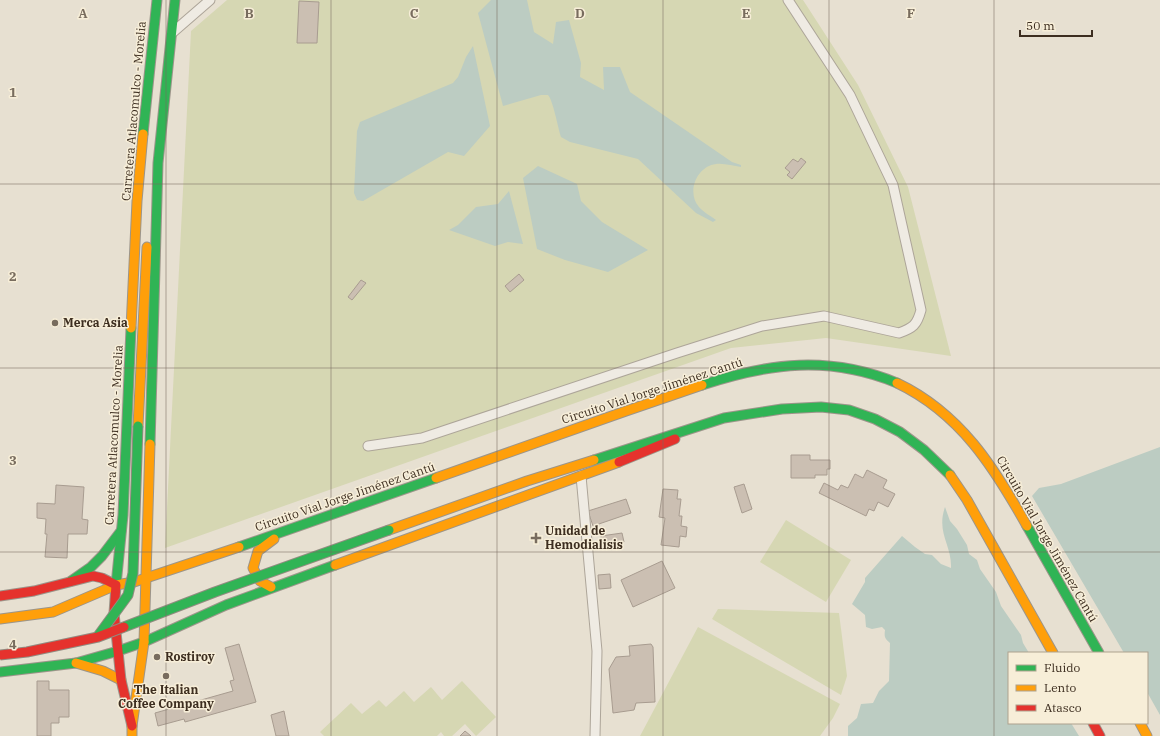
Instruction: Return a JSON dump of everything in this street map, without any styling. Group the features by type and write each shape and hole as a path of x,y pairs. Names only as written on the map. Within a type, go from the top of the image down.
{"main road":[{"name":"Carretera Atlacomulco - Morelia","path":"132,726 121,680 114,613 123,515 137,201 157,0"},
{"name":"Carretera Atlacomulco - Morelia","path":"132,736 132,726 144,642 158,163 175,0"},
{"path":"98,637 128,595 133,572 145,269 158,163"},
{"name":"Circuito Vial Jorge Jiménez Cantú","path":"0,619 53,612 116,585 146,578 285,531 650,402 737,374 793,364 824,365 864,370 896,382 912,391 943,413 971,440 995,470 1098,652"},
{"path":"0,655 28,652 98,637 215,592 526,481 724,418 782,409 821,407 849,410 862,414 888,426 911,440 936,461 958,486 1052,652"},
{"path":"0,672 76,663 144,642 226,604 640,454 724,418"},
{"path":"71,581 91,567 102,556 121,531"},
{"path":"272,587 260,581 254,568 255,560 258,551 285,531"},
{"path":"0,596 34,592 93,576 102,578 116,585"},
{"path":"76,663 103,671 121,680"},
{"path":"1094,724 1100,736"},
{"path":"1141,724 1147,736"}],"street":[{"path":"172,33 210,0"},
{"path":"368,446 422,438 762,326 824,316 899,333 910,329 919,320 921,310 893,184 850,94 788,0"},
{"path":"581,476 597,651 595,736"}],"green space":[{"path":"227,0 803,0 858,85 908,187 951,356 826,338 731,348 165,548 191,31"},
{"path":"786,520 851,560 826,602 760,562"},
{"path":"718,609 839,613 847,676 841,695 712,619"},
{"path":"698,627 840,704 833,718 820,736 640,736"},
{"path":"462,681 496,717 476,736 465,724 452,736 444,736 441,732 437,736 324,736 320,732 351,703 362,714 379,700 386,707 404,691 414,702 431,687 442,700"}],"shaded area":[{"path":"491,0 527,0 534,32 553,44 556,22 569,20 581,63 580,77 604,90 603,67 620,67 630,92 732,162 741,165 741,167 722,164 709,166 704,169 696,181 694,187 695,201 701,209 716,220 713,222 696,213 638,159 570,142 561,137 554,108 548,95 541,95 503,106 478,13"},
{"path":"473,46 490,126 464,156 448,152 363,201 357,200 354,193 357,131 360,122 453,83 458,77 466,57"},
{"path":"538,166 577,184 581,201 602,222 648,250 608,272 565,260 537,249 523,178"},
{"path":"509,191 523,244 508,242 495,246 449,230 458,225 476,207 498,204"},
{"path":"1160,447 1160,715 1148,694 1148,652 1123,652 1032,496 1039,488 1061,484"},
{"path":"945,507 950,521 967,545 969,554 977,560 980,569 996,592 1001,606 1021,635 1023,643 1028,652 1008,652 1008,724 1072,724 1079,736 848,736 848,726 857,718 861,704 873,703 879,691 889,681 890,643 885,638 885,630 882,627 872,629 866,627 865,615 852,604 865,582 865,578 902,536 925,554 932,555 941,564 951,568 951,560 943,532 943,516"}],"building":[{"path":"299,1 319,2 317,43 297,43"},
{"path":"801,158 806,162 792,179 787,175 790,172 785,168 793,159 798,162"},
{"path":"519,274 524,280 510,292 505,286"},
{"path":"361,280 366,283 352,300 348,297"},
{"path":"791,455 810,455 810,460 830,460 830,469 827,469 827,475 815,475 815,478 791,478"},
{"path":"867,470 887,480 883,488 895,494 888,507 878,502 874,511 869,509 866,516 819,493 824,483 838,490 841,485 848,488 855,474 863,478"},
{"path":"744,484 752,509 742,513 734,487"},
{"path":"56,485 84,487 82,519 88,520 87,534 68,534 67,558 45,557 47,534 45,534 46,519 37,518 37,503 55,504"},
{"path":"663,489 678,490 677,499 681,499 679,516 682,516 681,526 687,527 686,537 680,536 679,547 661,545 665,518 659,517"},
{"path":"626,499 631,513 593,526 588,511"},
{"path":"622,533 624,542 602,544 601,536"},
{"path":"662,561 675,588 633,607 621,580"},
{"path":"610,574 611,588 599,589 598,575"},
{"path":"239,644 256,702 185,722 184,719 158,726 155,713 233,691 230,681 234,680 225,648"},
{"path":"651,644 653,647 655,702 636,703 634,710 613,713 609,669 616,657 630,656 629,646"},
{"path":"37,681 49,681 49,690 69,690 69,717 59,717 59,723 51,723 51,736 37,736"},
{"path":"284,711 289,736 276,736 271,715"},
{"path":"465,731 471,736 460,736"}],"traffic: fast":[{"path":"143,134 157,0"},
{"path":"150,444 158,163 175,0"},
{"path":"116,585 123,515 131,328"},
{"path":"702,385 751,371 799,365 847,368 872,374 897,383"},
{"path":"594,460 724,418 782,409 821,407 849,410 875,419 900,432 924,450 950,475"},
{"path":"98,636 128,595 133,573 138,426"},
{"path":"239,547 436,478"},
{"path":"1027,526 1098,652"},
{"path":"124,627 215,592 389,530"},
{"path":"71,581 91,567 102,556 121,531"},
{"path":"0,672 76,663 118,651 144,642 226,605 335,565"}],"traffic: slow":[{"path":"131,328 137,201 143,134"},
{"path":"138,426 147,247"},
{"path":"897,383 919,395 957,426 988,463 1002,483 1027,526"},
{"path":"436,478 702,385"},
{"path":"144,642 150,444"},
{"path":"389,530 527,481 594,460"},
{"path":"335,565 619,462"},
{"path":"950,475 967,500 1052,652"},
{"path":"271,587 260,581 253,568 258,551 274,539"},
{"path":"0,619 53,612 116,585 134,582 239,547"},
{"path":"132,736 132,726 144,642"},
{"path":"76,663 103,671 121,680"},
{"path":"1141,724 1147,736"}],"traffic: jam":[{"path":"619,462 675,439"},
{"path":"0,596 34,591 93,576 102,578 116,585 114,613 121,680 132,726"},
{"path":"0,655 27,652 98,637 124,627"},
{"path":"1094,724 1100,736"}],"place":[{"name":"Merca Asia","path":"55,323"},
{"name":"Unidad de Hemodialisis","path":"536,538"},
{"name":"Rostiroy","path":"157,657"},
{"name":"The Italian Coffee Company","path":"166,676"}]}
